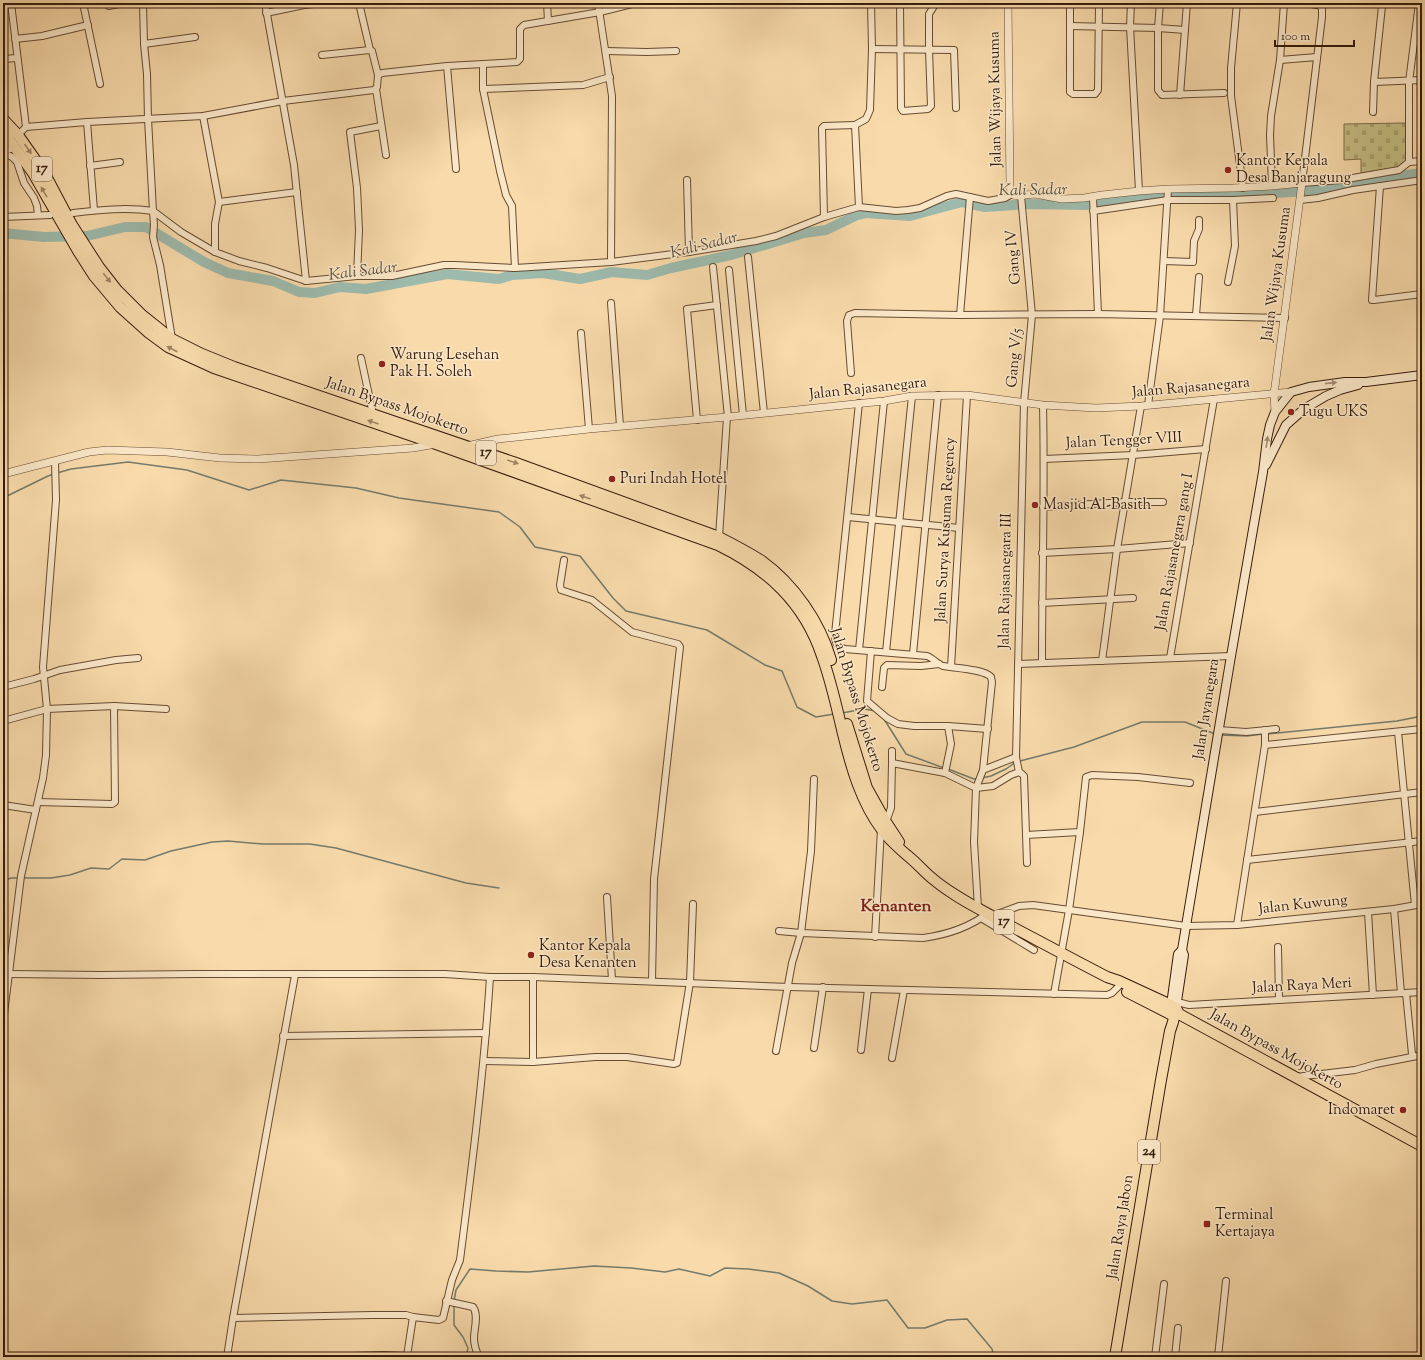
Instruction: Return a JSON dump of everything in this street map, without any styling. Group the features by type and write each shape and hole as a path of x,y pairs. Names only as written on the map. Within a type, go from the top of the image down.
{"highway":[{"name":"Jalan Bypass Mojokerto","path":"3,119 18,134 44,172 68,226"},
{"name":"Jalan Bypass Mojokerto","path":"3,131 68,226 81,248 94,276 120,308 168,347 214,368 440,442 466,447 516,463 719,538 763,562 780,577 808,611 823,639 844,726 884,826 908,856 932,879 978,908 987,916 1107,977 1119,981 1174,1013 1422,1146"},
{"name":"Jalan Bypass Mojokerto","path":"81,248 99,267 117,290 142,315 172,339 202,354 234,367 373,414 440,442 455,451 710,542 741,556 773,581 788,596 802,615 810,628 822,656 839,703"},
{"name":"Jalan Bypass Mojokerto","path":"1107,977 1118,987 1174,1013"},
{"name":"Jalan Raya Jabon","path":"1115,1357 1174,1013"}],"main road":[{"name":"Jalan Jayanegara","path":"1174,1013 1178,954 1182,950 1263,472 1267,439 1275,412 1290,392 1309,387 1422,375"},
{"name":"Jalan Jayanegara","path":"1263,472 1286,425 1304,409 1340,390 1366,382"},
{"path":"1309,387 1315,392 1315,402"},
{"path":"1270,425 1273,430 1278,433 1282,432"}],"street":[{"path":"11,3 26,127"},
{"path":"83,3 100,84"},
{"path":"109,6 123,3"},
{"path":"142,3 147,74 154,225 153,237 160,265 172,339"},
{"path":"265,3 294,165 306,281"},
{"path":"266,13 304,5 323,3"},
{"path":"359,3 370,50 378,75 376,89 386,155"},
{"path":"547,3 548,21"},
{"path":"598,3 613,104 611,262"},
{"path":"378,75 382,73 447,66 519,61 520,31 524,25 600,12 636,3"},
{"path":"824,216 822,128 824,126 855,125 866,119 870,110 872,49 871,3"},
{"path":"900,3 901,108 903,111 930,108 929,14 936,3"},
{"name":"Jalan Wijaya Kusuma","path":"1008,3 1010,188 1012,194 1022,201 1035,194 1093,205 1102,195 1139,191 1168,195 1302,184 1274,394 1275,412"},
{"path":"1070,3 1070,92 1073,94 1095,94 1098,90 1099,3"},
{"path":"1131,3 1130,27 1139,191"},
{"path":"1160,3 1158,28 1159,93 1162,95 1224,93"},
{"path":"1180,95 1187,3"},
{"path":"1237,3 1231,96 1243,188"},
{"path":"1272,186 1270,135 1271,116 1280,60 1284,3"},
{"path":"1306,3 1322,4 1302,184 1341,180 1399,170 1409,162 1422,161"},
{"path":"1373,112 1374,82 1382,6 1380,3"},
{"path":"1409,162 1409,82 1419,3"},
{"path":"16,39 42,36 88,25"},
{"path":"1070,26 1185,30"},
{"path":"144,44 195,37"},
{"path":"872,49 954,50 956,108"},
{"path":"322,55 370,50"},
{"path":"606,51 676,51"},
{"path":"1280,60 1317,57"},
{"path":"3,60 17,58"},
{"path":"483,64 483,89 500,171 506,195 512,206 515,268"},
{"path":"447,66 456,169"},
{"path":"483,89 583,85 610,77"},
{"path":"1374,82 1409,82 1422,80"},
{"path":"18,134 26,127 87,122 203,116 283,101 376,89"},
{"path":"203,116 219,202 215,224 215,252"},
{"path":"87,122 94,210"},
{"path":"855,125 860,207"},
{"path":"357,276 359,230 358,209 350,132 381,126"},
{"path":"3,150 16,148"},
{"path":"3,155 8,155 17,162 24,183 37,206 38,215"},
{"path":"90,166 120,162"},
{"path":"687,180 689,252"},
{"path":"1300,197 1318,198 1347,191 1422,180"},
{"path":"1380,186 1372,300 1422,294"},
{"path":"219,202 297,192"},
{"path":"73,213 94,210 139,209 153,211 181,232 215,252 306,281 357,276 392,276 444,265 515,268 611,262 689,252 756,241 776,236 824,216 860,207 896,211 908,210 920,208 951,195 960,194 970,198 995,201 1006,198 1012,194"},
{"path":"1102,661 1117,549 1133,455 1145,405 1160,316 1168,195"},
{"path":"1098,314 1093,205 1168,195 1233,200 1273,198"},
{"path":"960,315 970,198"},
{"path":"1228,282 1234,246 1233,200"},
{"name":"Gang IV","path":"1022,201 1032,315"},
{"path":"3,217 50,215"},
{"path":"1164,261 1193,262 1194,241 1199,229 1200,220"},
{"path":"748,257 764,413"},
{"path":"713,267 728,417 719,538"},
{"path":"729,270 743,415"},
{"path":"1196,315 1199,277"},
{"path":"611,303 620,426"},
{"path":"697,420 687,308 717,305"},
{"path":"852,373 847,321 849,315 855,313 960,315 1196,315 1285,318"},
{"name":"Gang V/5","path":"1024,403 1032,315"},
{"path":"581,333 590,429"},
{"path":"361,358 373,414"},
{"name":"Jalan Rajasanegara","path":"455,451 498,439 884,401 912,396 967,395 1043,405 1096,408 1290,392"},
{"path":"912,654 938,395"},
{"name":"Jalan Surya Kusuma Regency","path":"951,667 967,395"},
{"path":"886,652 898,521 912,396"},
{"name":"Jalan Rajasanegara gang I","path":"1170,658 1214,399"},
{"path":"859,650 884,401"},
{"path":"859,403 835,639 838,646 842,648 912,654 930,657 939,664"},
{"name":"Jalan Rajasanegara III","path":"1024,403 1016,758 1018,770 1024,776 1027,863"},
{"path":"1042,663 1044,459 1043,405"},
{"path":"3,474 55,465 89,452 107,450 166,452 220,458 258,459 413,448 440,442"},
{"name":"Jalan Tengger VIII","path":"1044,459 1206,450"},
{"path":"3,1022 10,974 20,879 38,802 46,755 47,709 43,676 56,500 55,465"},
{"path":"1043,507 1125,502 1163,502"},
{"path":"848,517 959,528"},
{"path":"1042,552 1117,549 1190,543"},
{"path":"564,560 560,590 592,600 632,632 678,644 680,647 653,887 652,981"},
{"path":"1042,603 1133,598"},
{"path":"871,651 867,701 887,718 898,724 914,726 948,726 988,729"},
{"path":"1018,664 1231,656"},
{"path":"3,687 69,668 138,658"},
{"path":"882,687 884,668 887,665 920,666 939,664 985,673 992,677 988,729 982,773 977,786 974,842 978,908"},
{"path":"38,802 112,804 115,802 114,706"},
{"path":"3,721 47,709 114,706 166,709"},
{"path":"945,772 948,764 951,744 948,726"},
{"path":"1219,731 1246,732 1276,729"},
{"path":"1265,744 1422,729"},
{"path":"1237,925 1265,744 1265,731"},
{"path":"1398,732 1415,905"},
{"path":"875,936 884,826 891,808 892,752"},
{"path":"982,773 1016,758"},
{"path":"892,763 945,772 977,786 993,786 1018,770"},
{"path":"1054,994 1069,910 1080,832 1084,781 1086,777 1088,775 1138,777 1190,783"},
{"path":"776,1051 789,987 792,962 801,933 811,851 814,779"},
{"path":"1255,812 1422,792"},
{"path":"3,804 36,810"},
{"path":"1026,835 1080,832"},
{"path":"1247,860 1422,841"},
{"path":"607,897 612,980"},
{"path":"484,1061 533,1062 595,1057 627,1057 676,1064 690,982 693,904"},
{"name":"Jalan Kuwung","path":"779,930 801,933 923,938 952,932 987,916 1024,905 1186,926 1237,925 1368,912 1422,904"},
{"path":"1394,909 1412,1054"},
{"path":"1368,912 1373,995"},
{"path":"987,916 1034,950"},
{"path":"1278,947 1279,1000"},
{"path":"10,974 445,974 490,977 690,982 789,987 1106,995 1112,993 1118,987"},
{"path":"227,1357 295,975"},
{"path":"233,1318 378,1315 441,1320 444,1316 452,1280 460,1260 477,1131 490,977"},
{"path":"532,977 533,1062"},
{"path":"814,1048 823,987"},
{"path":"861,1050 868,989"},
{"path":"892,1058 904,990"},
{"name":"Jalan Raya Meri","path":"1174,1013 1189,1005 1422,992"},
{"path":"283,1036 486,1033"},
{"path":"1294,1077 1355,1070 1376,1064 1422,1055"},
{"path":"1218,1357 1226,1281"},
{"path":"1155,1357 1164,1284"},
{"path":"448,1302 473,1307 475,1310 474,1340 479,1357"},
{"path":"317,1357 384,1355 407,1356 413,1317"},
{"path":"1175,1357 1178,1328"}],"green space":[{"path":"1407,123 1407,161 1398,168 1361,174 1361,159 1344,160 1344,124"}],"waterway":[{"name":"Kali Sadar","path":"3,233 44,237 87,236 125,227 146,227 204,262 228,273 273,281 299,292 315,293 340,287 366,289 447,274 499,279 512,275 543,273 580,279 612,272 647,275 671,268 731,255 804,233 826,230 857,215 866,213 910,216 962,202 985,207 1028,204 1085,205 1179,195 1259,194 1311,191 1369,180 1422,173"},
{"path":"57,473 71,469 128,462 187,470 249,490 281,480 356,488 399,498 499,512 520,527 535,547 580,556 613,598 626,611 707,630 765,665 782,671 797,707 816,717 834,714"},
{"path":"3,498 54,474"},
{"path":"842,713 864,709 876,711"},
{"path":"1267,734 1397,721 1422,716"},
{"path":"884,719 906,754 944,768"},
{"path":"1020,761 1074,747 1142,722 1185,722 1215,734"},
{"path":"1221,735 1247,736 1263,734"},
{"path":"982,778 991,776 1006,769 1016,762"},
{"path":"948,769 974,779 978,779"},
{"path":"22,878 51,878 70,875 91,868 109,869 122,859 145,860 171,851 212,842 228,841 263,844 310,844 336,848 466,883 499,888"},
{"path":"3,881 11,878 18,878"},
{"path":"454,1301 456,1290 470,1269 528,1272 594,1266 665,1272 679,1269 710,1276 725,1268 748,1269 779,1273 808,1286 832,1301 852,1304 887,1300 908,1328 925,1328 947,1320 967,1319 992,1349 994,1357"},
{"path":"454,1305 454,1325 463,1337 468,1348 466,1357"}],"place":[{"name":"Kantor Kepala Desa Banjaragung","path":"1228,170"},
{"name":"Warung Lesehan Pak H. Soleh","path":"382,364"},
{"name":"Tugu UKS","path":"1291,412"},
{"name":"Puri Indah Hotel","path":"612,479"},
{"name":"Masjid Al-Basith","path":"1035,505"},
{"name":"Kantor Kepala Desa Kenanten","path":"531,955"},
{"name":"Indomaret","path":"1403,1110"},
{"name":"Terminal Kertajaya","path":"1207,1224"}],"district":[{"name":"Kenanten","path":"896,907"}]}
